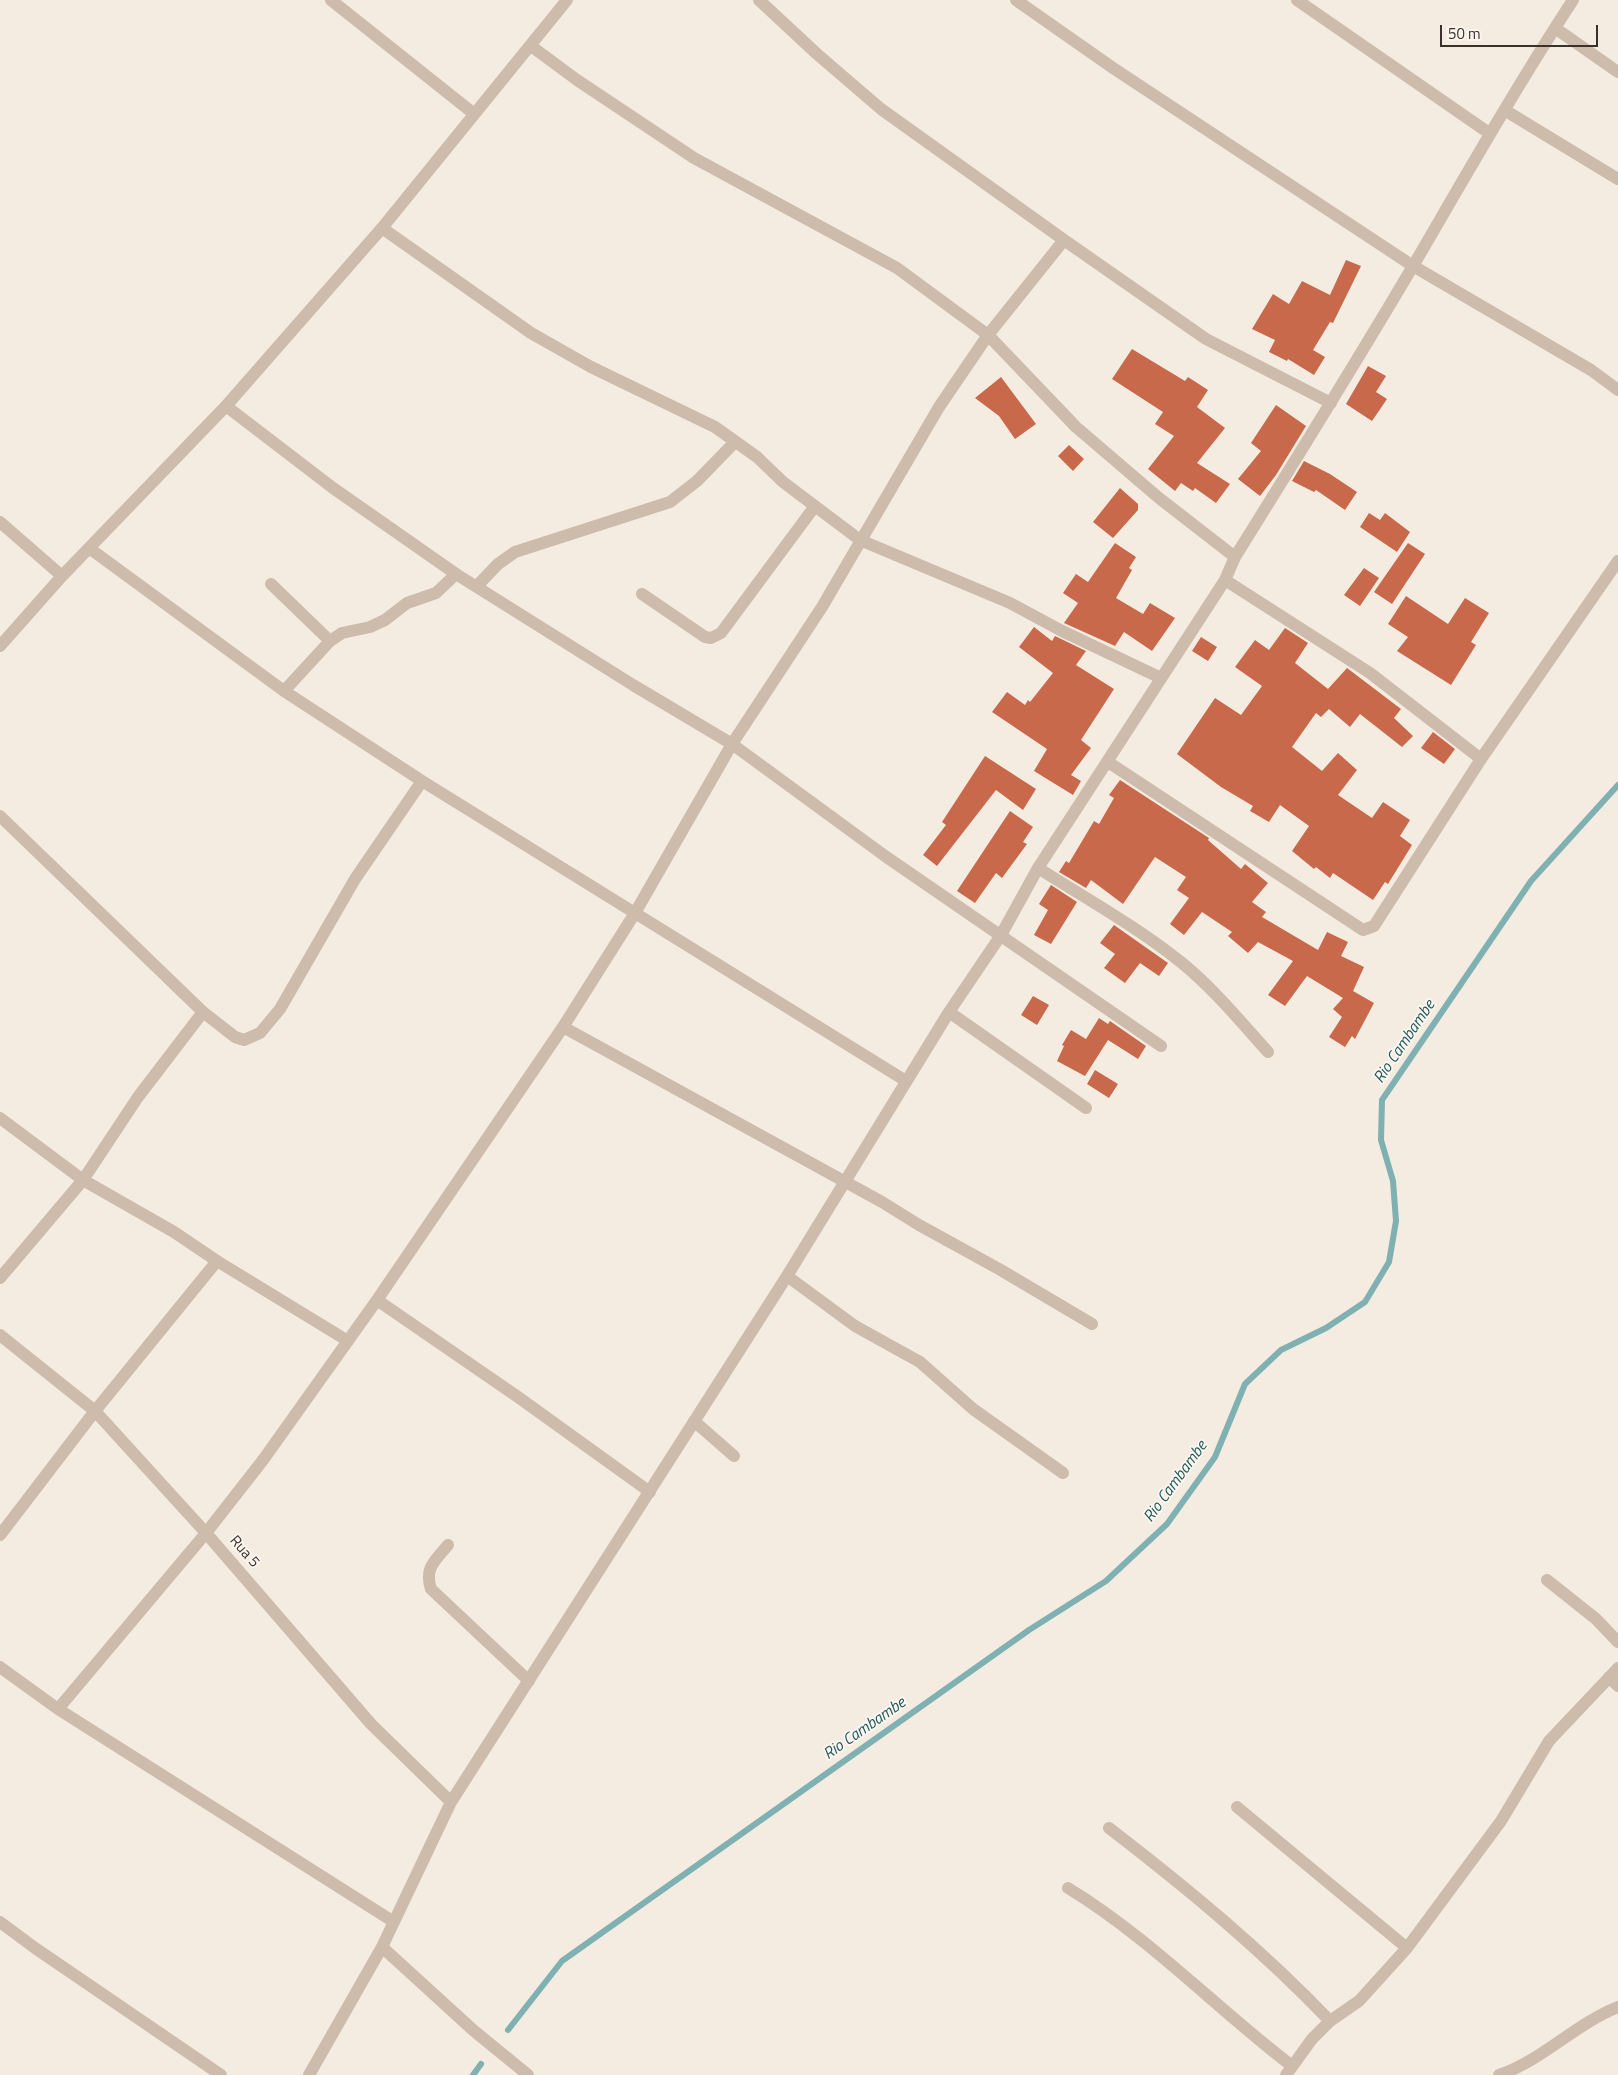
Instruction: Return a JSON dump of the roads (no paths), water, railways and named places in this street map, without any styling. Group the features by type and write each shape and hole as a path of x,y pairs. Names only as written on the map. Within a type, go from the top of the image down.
{"street":[{"path":"331,0 473,114"},
{"path":"0,646 62,576 226,406 382,228 567,0"},
{"path":"760,0 816,54 881,109 1064,240 1206,339 1331,403"},
{"path":"1016,0 1113,68 1413,266 1591,370 1618,390"},
{"path":"1297,0 1489,133"},
{"path":"309,2075 382,1947 451,1802 787,1276 949,1012 1001,935 1038,868 1224,580 1235,558 1413,266 1489,133 1506,111 1573,0"},
{"path":"1555,28 1618,72"},
{"path":"531,46 577,80 694,158 897,268 988,335 1076,427 1159,498 1235,558"},
{"path":"1506,111 1618,179"},
{"path":"382,228 531,332 591,367 715,427 860,540 1010,603 1062,631 1161,678"},
{"path":"58,1709 206,1533 263,1460 377,1300 563,1026 635,913 732,744 822,607 939,407 988,335 1064,240"},
{"path":"226,406 334,488 456,574 632,685 732,744 885,856 1161,1046"},
{"path":"477,586 498,564 515,552 670,502 696,481 735,442"},
{"path":"642,594 705,637 711,638 721,633 815,506"},
{"path":"0,522 62,576"},
{"path":"89,548 284,691 422,781 906,1082"},
{"path":"1108,762 1363,930 1374,926 1481,759 1618,561"},
{"path":"284,691 330,641 342,633 370,627 385,620 408,603 436,593 456,574"},
{"path":"1224,580 1370,673 1481,759"},
{"path":"271,584 330,641"},
{"path":"0,816 204,1012 235,1037 244,1040 260,1034 280,1009 354,879 422,781"},
{"path":"1038,868 1138,929 1184,965 1218,997 1268,1052"},
{"path":"0,1278 83,1180 138,1097 204,1012"},
{"path":"949,1012 1086,1108"},
{"path":"563,1026 882,1202 918,1225 999,1268 1092,1324"},
{"path":"0,1118 83,1180 174,1232 217,1261 348,1341"},
{"path":"0,1535 94,1411 217,1261"},
{"path":"787,1276 855,1326 920,1362 974,1409 1063,1473"},
{"path":"377,1300 650,1492"},
{"name":"Rua 5","path":"0,1335 94,1411 206,1533 372,1724 451,1802"},
{"path":"694,1422 734,1456"},
{"path":"448,1545 430,1568 427,1578 431,1589 529,1680"},
{"path":"1547,1580 1596,1619 1618,1642"},
{"path":"0,1667 58,1709 394,1922"},
{"path":"1068,1888 1102,1908 1207,1993 1289,2071 1330,2021 1359,2001 1407,1948 1501,1821 1548,1741 1615,1677"},
{"path":"1237,1807 1407,1948"},
{"path":"1109,1828 1197,1897 1296,1986 1330,2021"},
{"path":"0,1922 221,2075"},
{"path":"382,1947 473,2030 526,2073"},
{"path":"1499,2075 1530,2062 1604,2013 1618,2007"}],"waterway":[{"name":"Rio Cambambe","path":"508,2030 562,1961 1029,1630 1106,1581 1167,1524 1215,1457 1245,1384 1281,1350 1326,1328 1365,1302 1389,1262 1396,1221 1393,1181 1381,1140 1382,1100 1531,881 1618,785"},
{"name":"Rio Cambambe","path":"473,2075 481,2064"}]}
